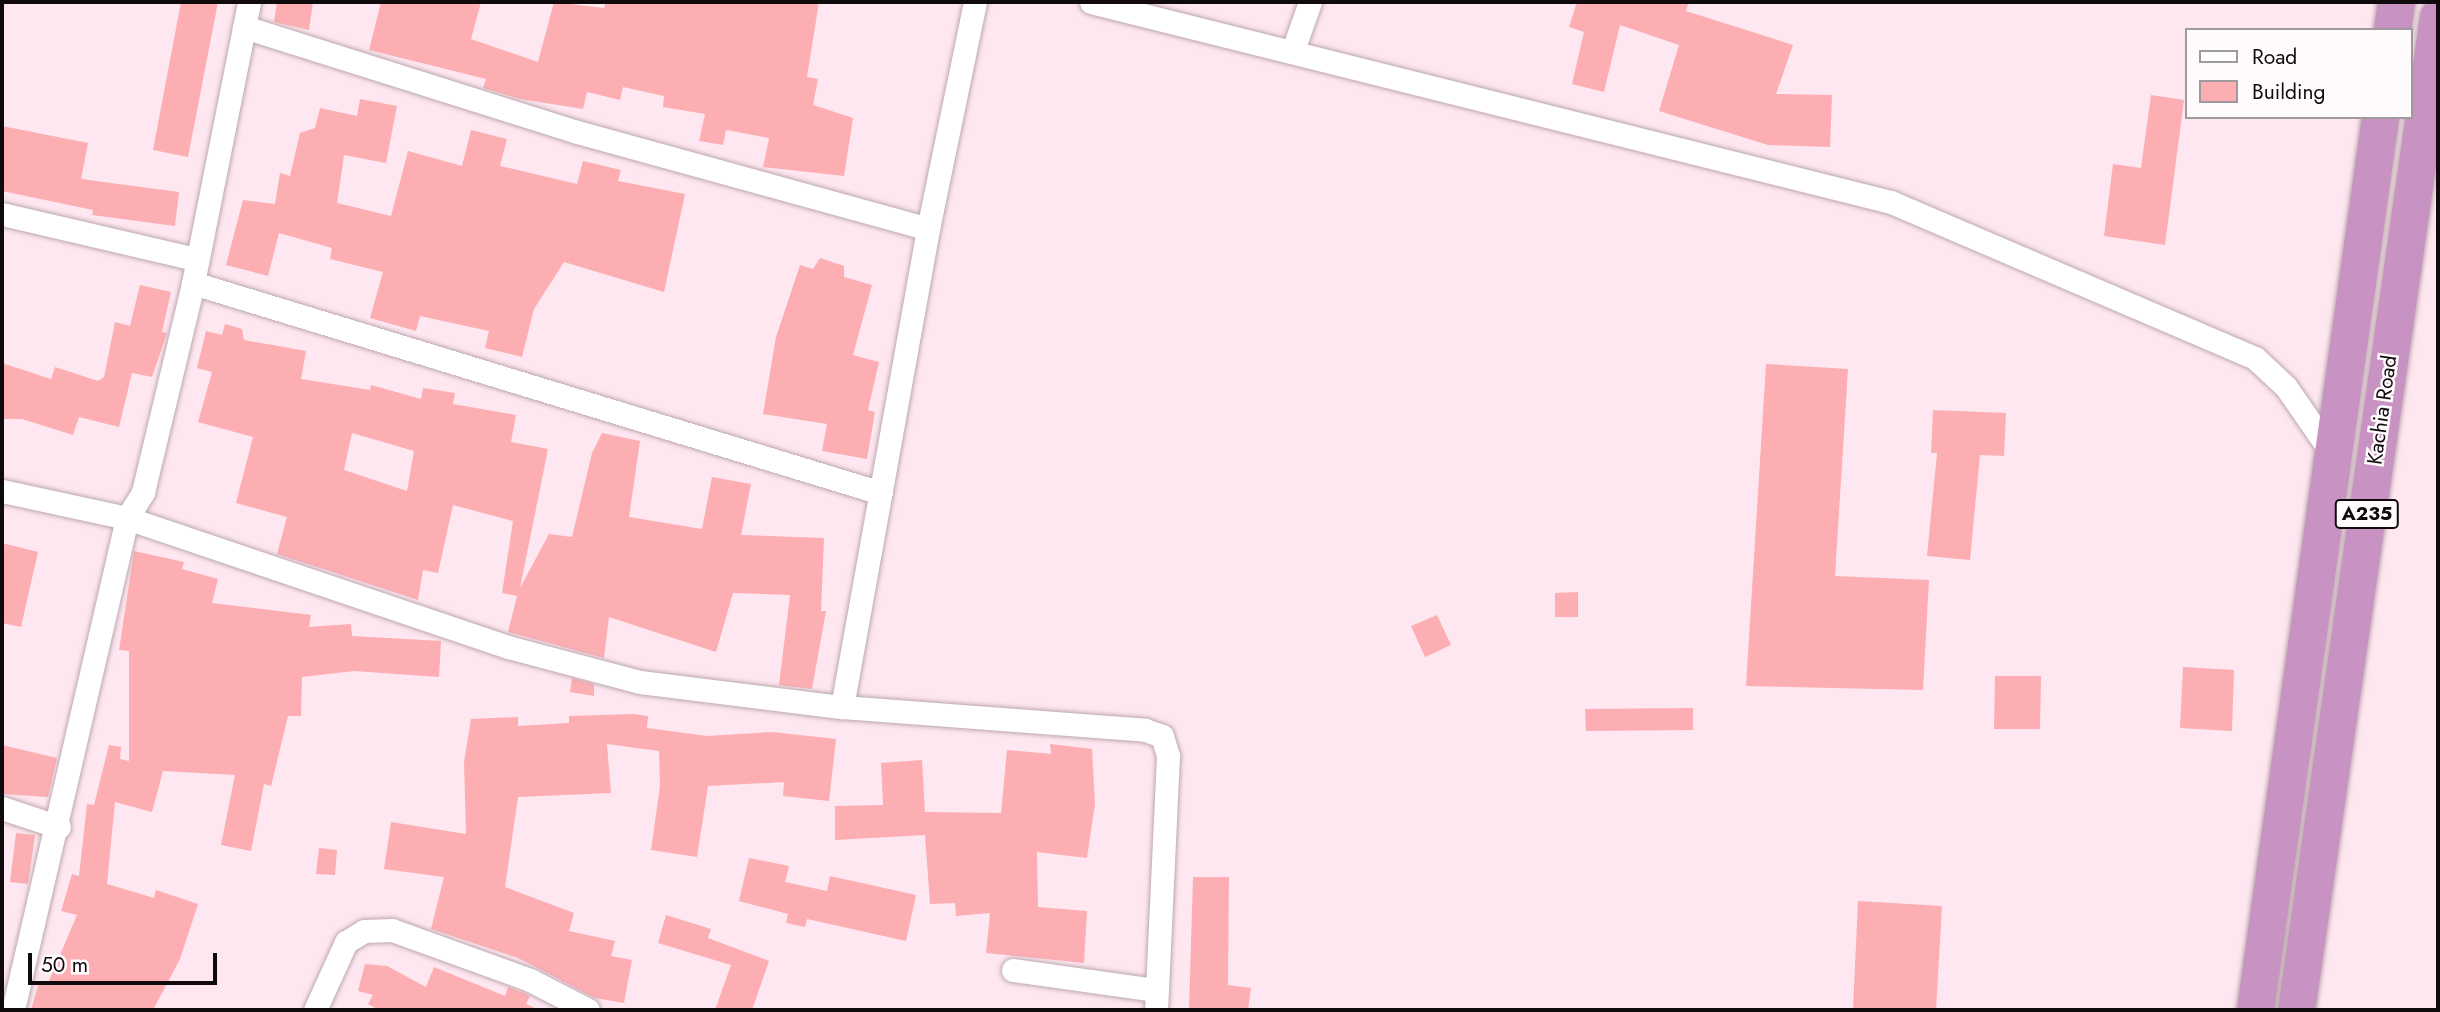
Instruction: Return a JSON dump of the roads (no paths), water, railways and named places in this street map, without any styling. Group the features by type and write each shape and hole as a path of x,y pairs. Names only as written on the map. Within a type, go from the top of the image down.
{"highway":[{"path":"2392,28 2396,2"},
{"name":"Kachia Road","path":"2296,1010 2438,17"},
{"name":"Kachia Road","path":"2255,1010 2380,119"}],"street":[{"path":"13,1010 60,827 127,518 143,492 192,283 249,2"},
{"path":"842,707 928,229 975,2"},
{"path":"1091,2 1293,50 1891,202 2255,358 2286,387 2333,455"},
{"path":"1293,50 1310,2"},
{"path":"244,27 577,132 928,229"},
{"path":"2,214 195,259"},
{"path":"192,283 881,493"},
{"path":"2,491 127,518 508,646 640,682 842,707 1145,730 1162,736 1168,756 1156,1000 1013,970"},
{"path":"2,808 60,827"},
{"path":"315,1010 346,942 364,930 392,930 530,981 589,1010"}]}
